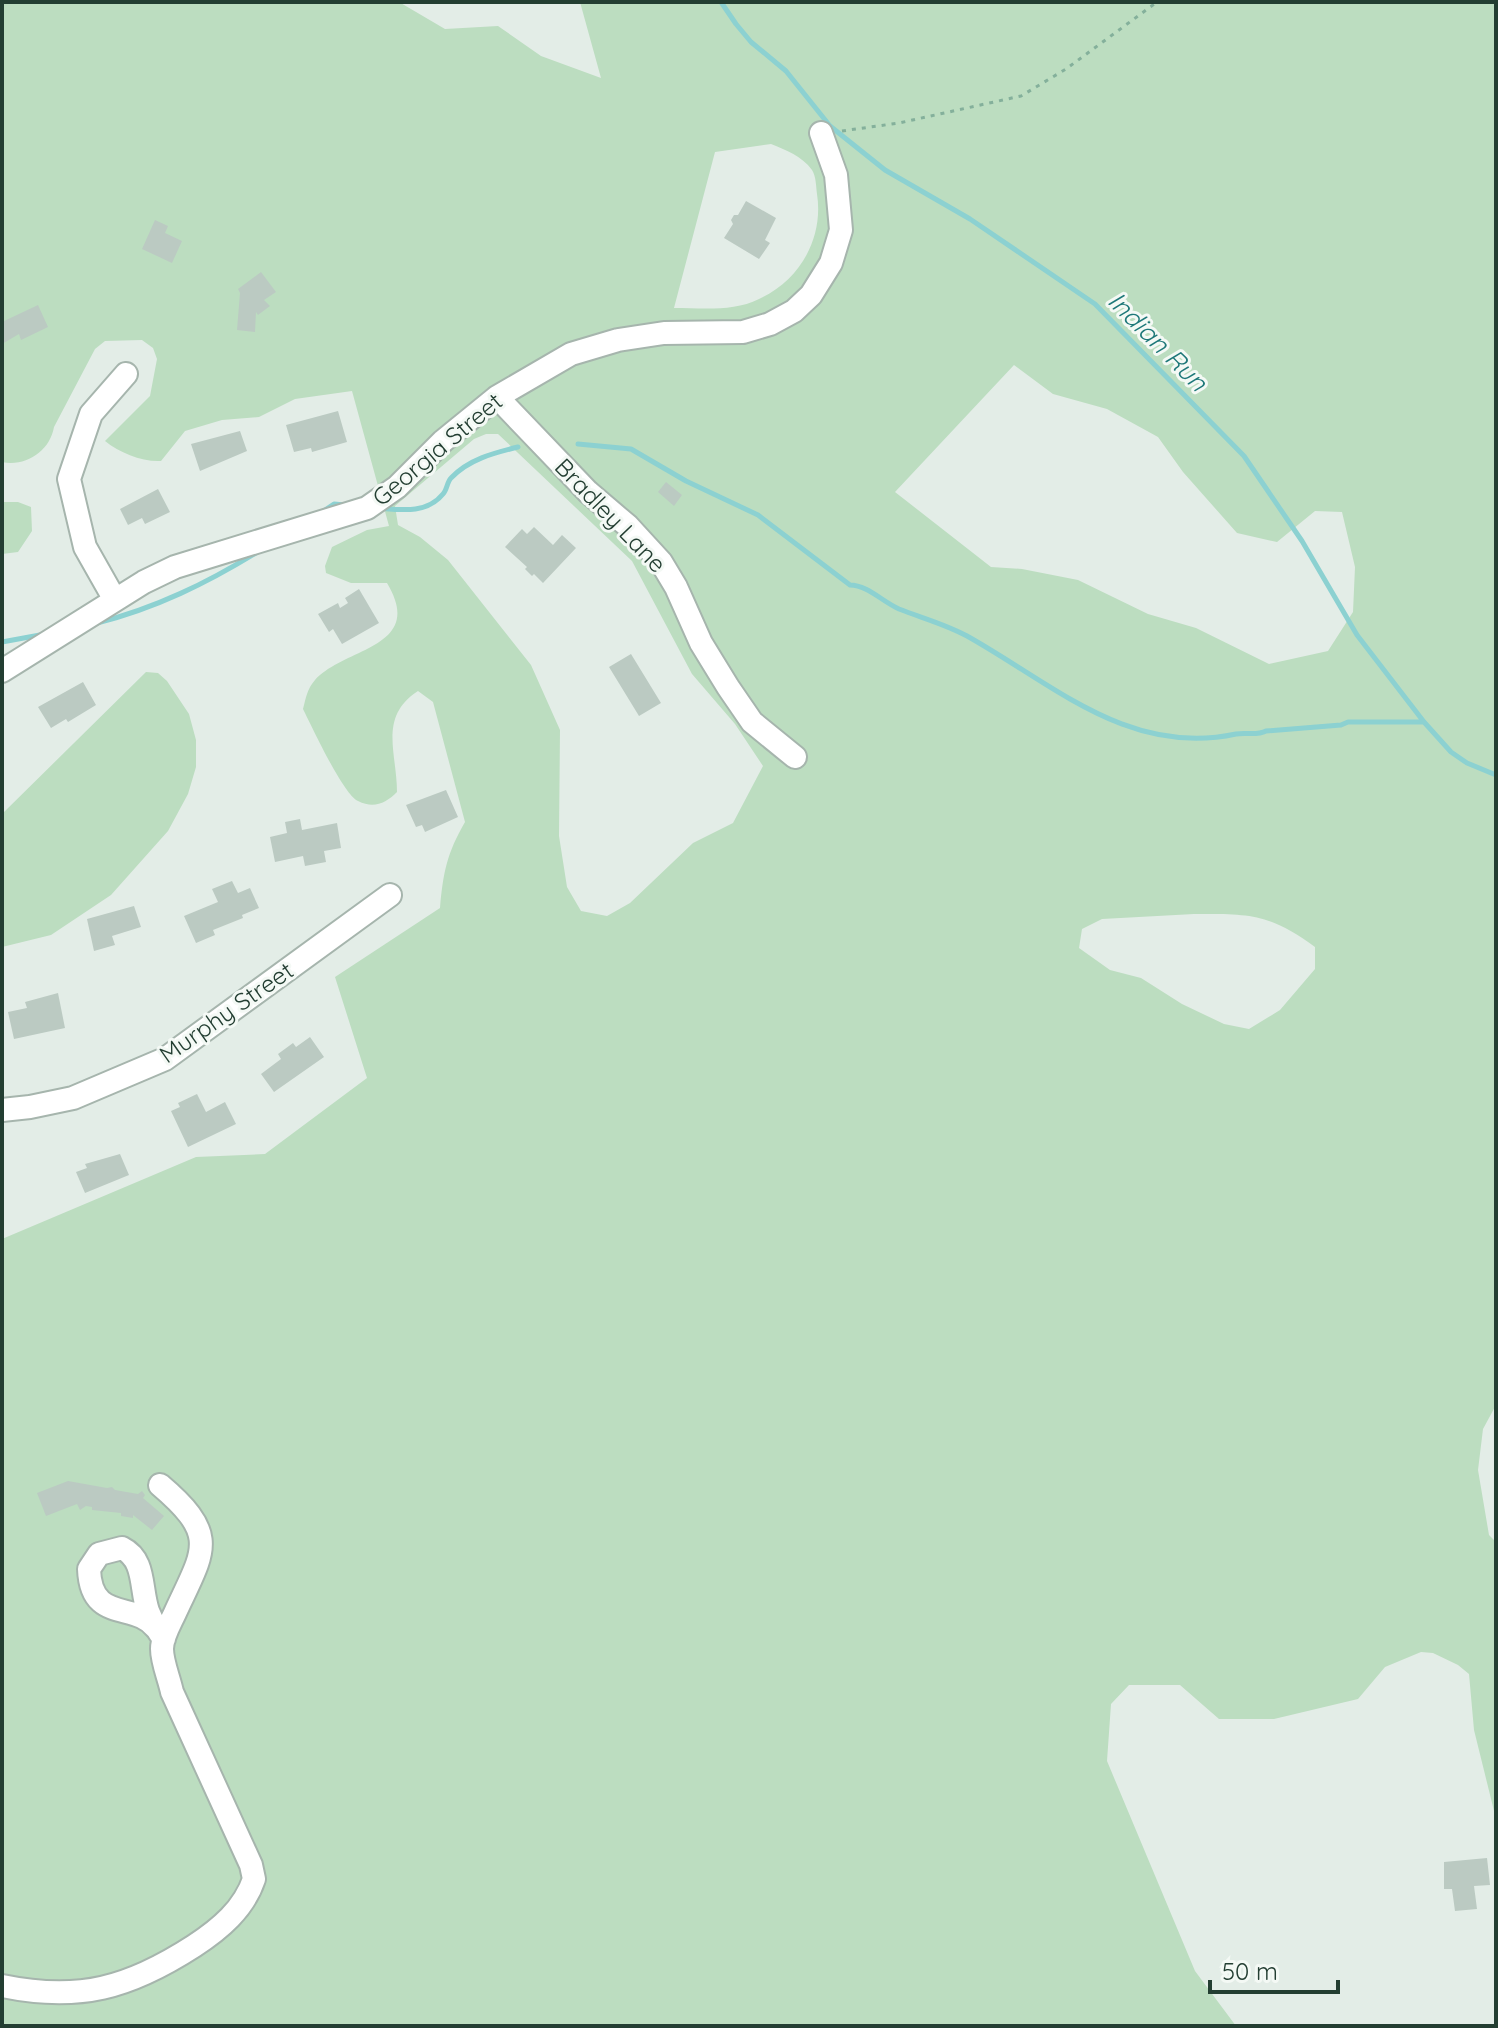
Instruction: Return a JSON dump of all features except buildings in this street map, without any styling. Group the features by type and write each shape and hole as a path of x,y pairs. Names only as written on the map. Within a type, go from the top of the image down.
{"street":[{"name":"Georgia Street","path":"2,671 144,582 210,555 367,508 397,487 443,441 497,397 571,354 618,340 664,333 743,332 770,324 794,311 811,295 831,263 841,230 836,175 821,133"},
{"path":"115,600 85,547 69,479 91,414 126,374"},
{"name":"Bradley Lane","path":"497,397 588,492 628,526 661,562 701,643 752,722 795,757"},
{"name":"Murphy Street","path":"2,1110 73,1098 165,1059 390,895"},
{"path":"2,1986 29,1992 70,1993 139,1978 206,1938 241,1906 250,1893 254,1879 251,1865 172,1692 162,1648 160,1634 200,1560 203,1544 200,1530 185,1506 160,1485"}],"path":[{"path":"821,133 899,123 1021,96 1066,69 1157,2"}],"green space":[{"path":"2,2 399,2 445,29 498,26 541,56 601,78 580,2 1496,2 1496,1405 1483,1429 1478,1470 1489,1535 1496,1542 1496,1819 1474,1730 1469,1674 1433,1653 1421,1652 1385,1667 1358,1699 1274,1719 1219,1719 1180,1685 1129,1685 1111,1704 1107,1761 1195,1971 1236,2026 2,2026 2,1239 196,1157 265,1154 367,1078 335,977 440,908 447,864 465,822 433,702 418,691 398,712 394,724 392,737 397,792 374,805 358,801 344,786 303,709 308,690 315,680 328,669 377,644 389,634 396,621 396,604 387,583 351,583 326,573 325,566 332,547 367,530 389,526 352,391 295,399 259,417 222,420 185,431 161,461 146,460 124,453 105,441 150,396 157,359 153,348 142,340 105,341 95,349 48,443 28,459 2,462","holes":["771,144 799,157 814,175 817,227 806,257 797,270 759,299 739,306 674,308 715,152","1014,365 1053,394 1107,409 1158,437 1183,472 1237,533 1277,542 1315,511 1342,512 1355,567 1353,612 1328,651 1269,664 1196,628 1148,614 1078,580 1022,569 991,567 895,492","486,434 498,434 632,561 692,674 735,724 763,766 733,823 693,843 630,903 607,916 581,911 567,887 559,836 560,730 531,665 448,560 420,537 398,525 395,506 474,439","1194,914 1258,918 1284,928 1315,947 1315,969 1280,1010 1249,1029 1224,1024 1182,1004 1141,978 1110,970 1079,948 1082,929 1102,919"]},
{"path":"2,502 18,502 31,507 32,531 18,552 2,554"},
{"path":"146,672 158,673 167,681 189,714 196,740 196,767 188,794 168,831 111,895 51,935 2,947 2,814"}],"waterway":[{"name":"Indian Run","path":"721,2 751,42 786,71 830,126 885,170 970,219 1095,304 1244,456 1302,541 1357,635 1424,722 1451,752 1467,763 1496,775"},
{"path":"578,444 631,449 686,481 758,515 850,585 869,591 899,609 959,632 1094,712 1127,726 1161,735 1197,738 1348,722 1423,722"},
{"path":"379,508 413,509 429,505 443,494 451,478 466,466 491,454 518,447"},
{"path":"322,512 334,504 345,505"},
{"path":"97,623 181,593 259,551"},
{"path":"2,642 40,635"}]}
